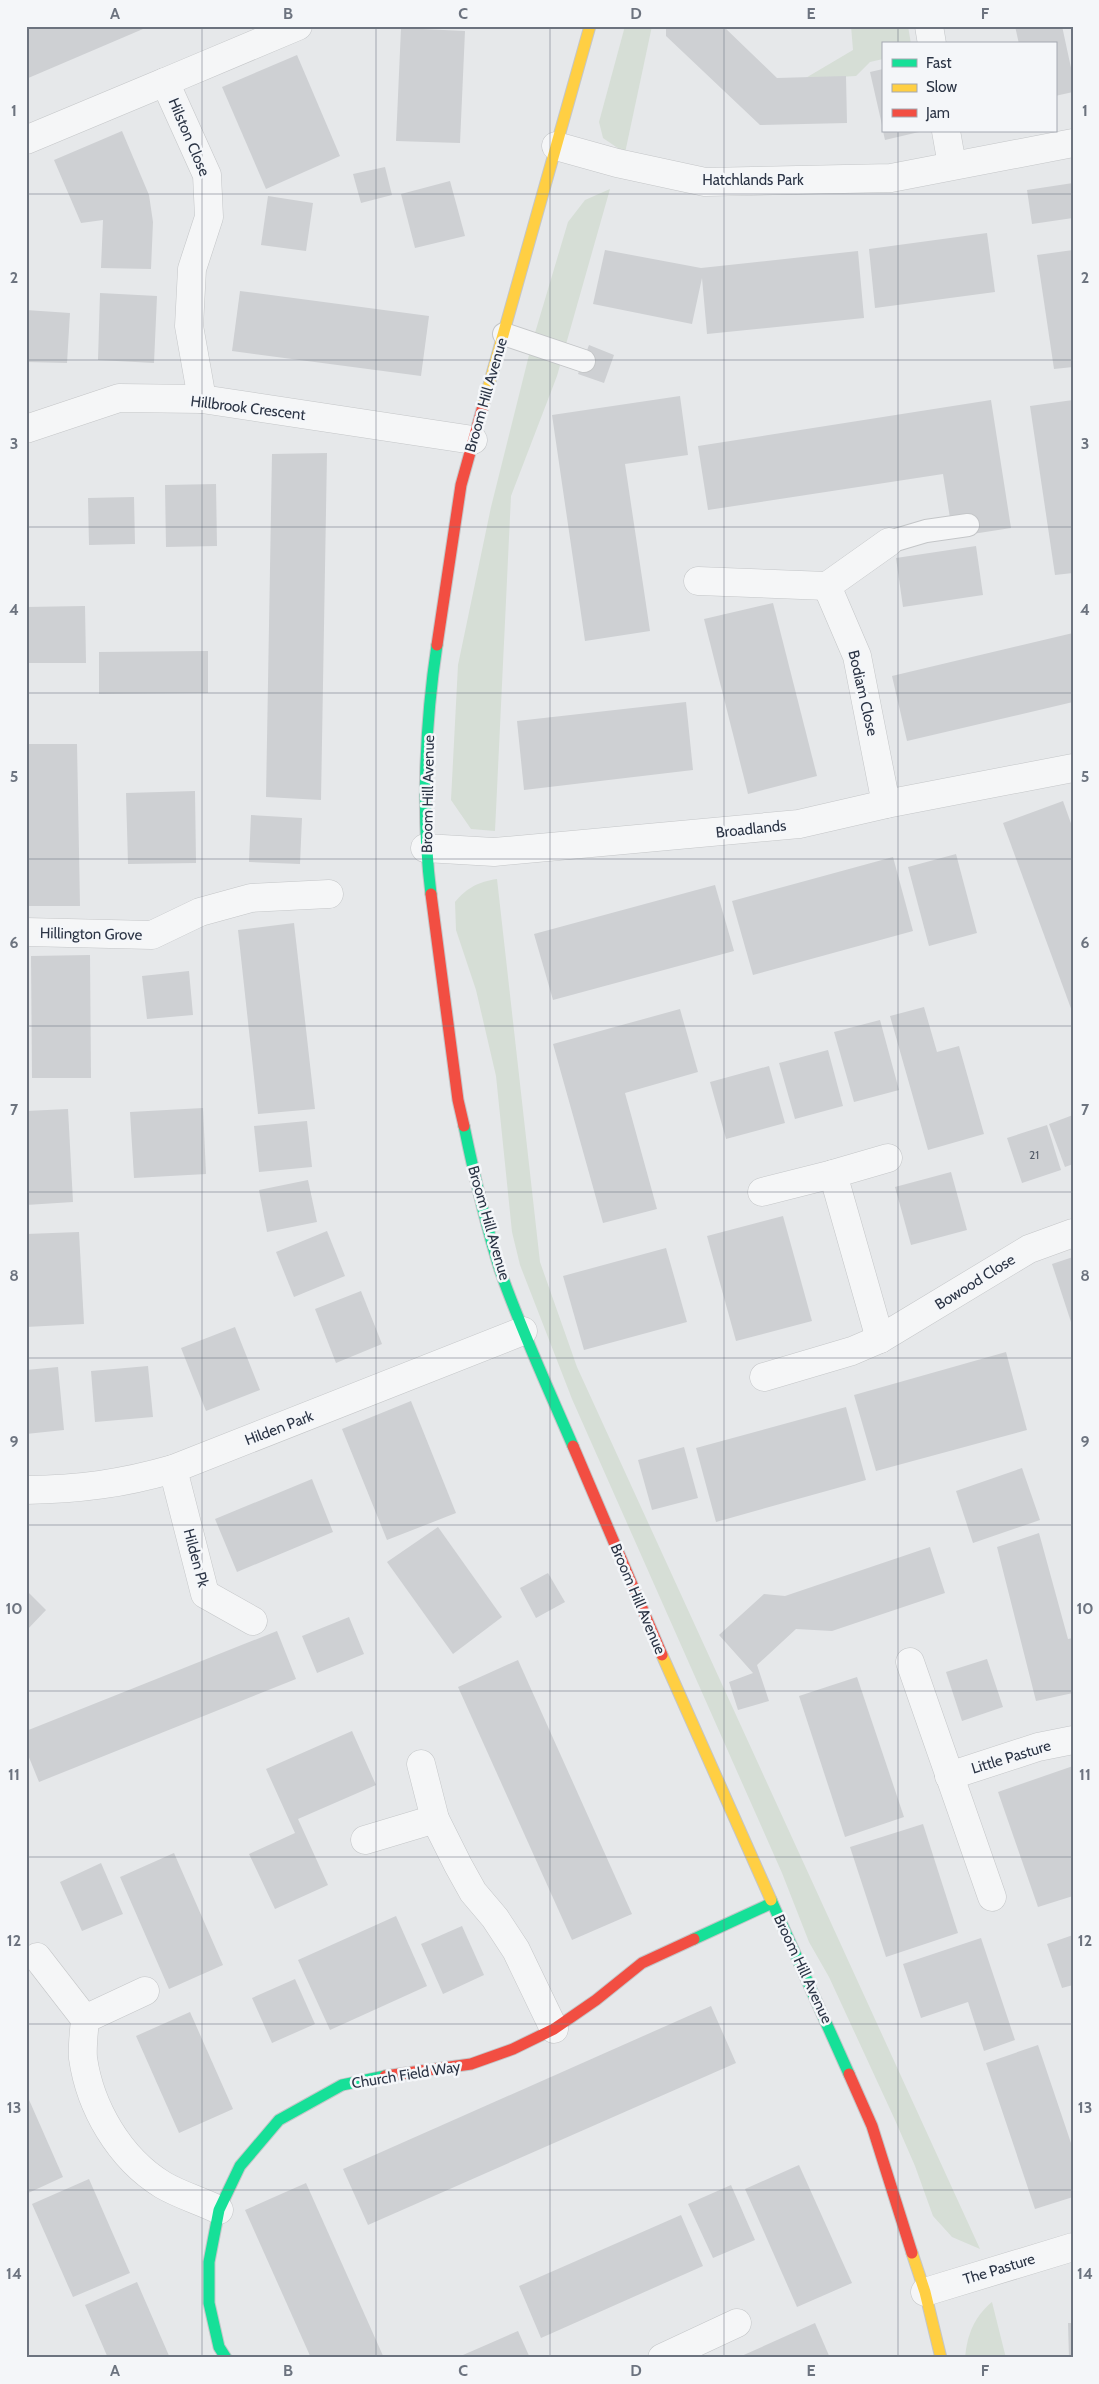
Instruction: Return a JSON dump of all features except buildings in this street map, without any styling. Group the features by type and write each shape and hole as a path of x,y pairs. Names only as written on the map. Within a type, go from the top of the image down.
{"street":[{"name":"Hilston Close","path":"26,140 298,26"},
{"name":"Broom Hill Avenue","path":"590,26 461,485 429,695 425,848 458,1100 477,1186 498,1260 523,1331 772,1903 841,2052 872,2126 925,2292 941,2358"},
{"path":"928,26 932,42"},
{"name":"Hilston Close","path":"165,82 207,175 209,216 192,269 189,326 202,399"},
{"path":"946,132 952,165"},
{"name":"Hatchlands Park","path":"556,146 617,163 705,182 891,178 1073,143"},
{"name":"Hillbrook Crescent","path":"26,429 119,398 202,399 473,440"},
{"path":"698,581 827,586 889,542"},
{"name":"Bodiam Close","path":"827,586 857,656 886,804"},
{"name":"Broadlands","path":"425,848 494,852 799,824 886,804 1073,768"},
{"name":"Hillington Grove","path":"26,932 152,935 200,912 251,898 329,894"},
{"path":"762,1192 888,1158"},
{"path":"833,1174 880,1339"},
{"name":"Bowood Close","path":"764,1377 852,1351 880,1339 1029,1249 1073,1233"},
{"name":"Hilden Park","path":"26,1490 95,1487 131,1481 173,1469 523,1331"},
{"name":"Hilden Pk","path":"173,1469 204,1594 253,1621"},
{"path":"910,1662 992,1897"},
{"name":"Little Pasture","path":"949,1776 1038,1747 1073,1740"},
{"path":"422,1764 435,1819 473,1892 495,1918 516,1950 554,2028"},
{"path":"365,1840 435,1819"},
{"name":"Church Field Way","path":"226,2358 219,2347 209,2303 209,2262 219,2210 240,2166 279,2120 307,2102 342,2086 377,2077 471,2064 513,2049 554,2028 596,2000 642,1963 772,1903"},
{"path":"37,1957 85,2019 83,2057 92,2092 103,2120 119,2144 141,2167 163,2185 219,2210"},
{"path":"85,2019 145,1990"},
{"name":"The Pasture","path":"925,2292 1073,2247"},
{"path":"662,2358 736,2324"}],"lane":[{"path":"504,334 584,361"},
{"path":"889,542 926,531 968,525"}],"shaded area":[{"path":"625,26 652,26 625,153 603,138 599,122"},
{"path":"851,26 908,26 911,42 882,42 882,59 870,62 856,76 804,79 853,50"},
{"path":"610,189 557,376 511,496 495,831 471,829 451,800 458,665 491,507 532,343 568,222 585,200"},
{"path":"497,879 540,1262 577,1367 980,2249 952,2237 933,2216 915,2166 895,2120 829,1977 809,1942 782,1873 572,1399 520,1265 512,1232 496,1076 476,990 456,930 455,902 464,892 474,886"},
{"path":"992,2302 1006,2358 965,2358 970,2334 976,2320"}],"traffic: fast":[{"path":"431,894 425,801 427,738 437,645"},
{"path":"464,1126 480,1198 500,1270 526,1337 573,1446"},
{"path":"771,1900 849,2074"},
{"path":"694,1939 772,1903"},
{"path":"226,2358 219,2347 209,2303 209,2262 219,2210 240,2166 279,2120 342,2085 385,2076"}],"traffic: slow":[{"path":"483,406 590,26"},
{"path":"662,1655 771,1900"},
{"path":"912,2253 925,2292 941,2358"}],"traffic: jam":[{"path":"437,645 461,485 483,406"},
{"path":"431,894 458,1100 464,1126"},
{"path":"573,1446 662,1655"},
{"path":"385,2076 471,2064 513,2049 554,2029 596,2000 642,1963 694,1939"},
{"path":"849,2074 872,2126 912,2253"}]}
